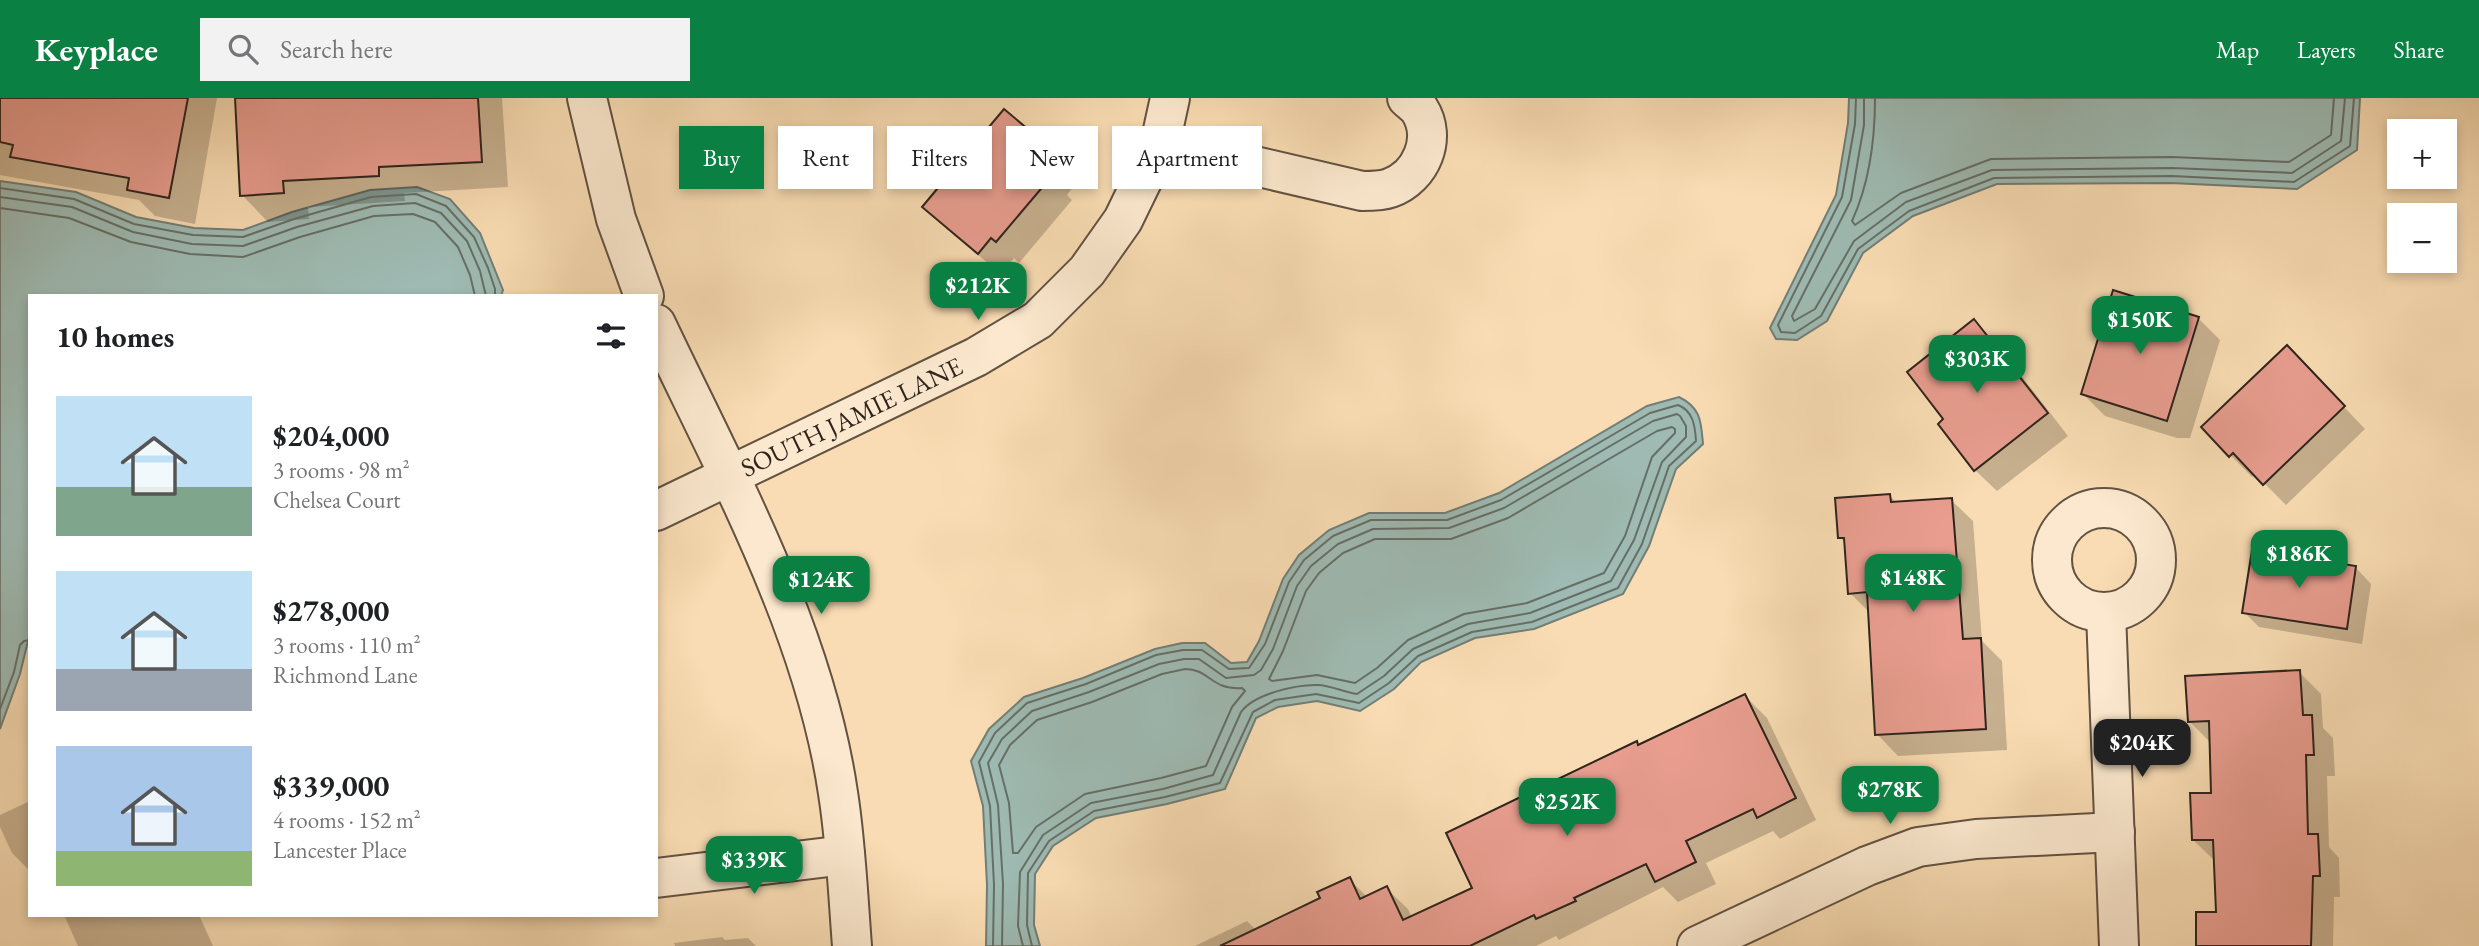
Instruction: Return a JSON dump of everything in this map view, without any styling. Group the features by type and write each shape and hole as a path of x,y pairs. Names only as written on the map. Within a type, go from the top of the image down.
{"street":[{"path":"587,98 616,219 643,294"},
{"name":"SOUTH JAMIE LANE","path":"1164,126 1170,98"},
{"path":"1262,168 1362,191 1389,189 1408,178 1423,158 1429,134 1419,109 1407,98"},
{"name":"SOUTH JAMIE LANE","path":"658,510 976,357 1038,320 1087,271 1123,220 1138,189"},
{"path":"658,328 774,574 796,635 820,712 838,791 852,946"},
{"path":"2106,613 2119,946"},
{"path":"1697,946 1867,866 1918,847 1976,839 2115,832"},
{"path":"658,878 845,855"}],"water":[{"path":"1849,98 2360,98 2357,150 2297,189 2171,183 1997,184 1913,216 1863,253 1827,321 1797,340 1776,339 1770,328 1836,195 1848,123"},
{"path":"0,181 76,192 136,217 194,228 243,230 292,212 370,190 417,187 450,199 480,233 503,290 502,294 28,294 28,641 20,674 0,729"},
{"path":"1679,397 1696,411 1702,428 1703,444 1676,469 1649,546 1623,594 1534,629 1475,638 1421,662 1394,689 1360,711 1317,701 1278,707 1256,718 1225,789 1096,818 1053,846 1035,874 1034,925 1040,946 986,946 987,885 983,806 971,761 989,729 1024,697 1083,678 1155,649 1182,643 1205,643 1231,663 1247,662 1259,641 1283,579 1299,555 1329,530 1369,513 1445,513 1499,493 1647,406"}],"building":[{"path":"0,98 188,98 169,198 127,190 129,178 10,157 13,145 0,142"},
{"path":"235,98 478,98 482,162 379,167 379,176 283,181 284,193 240,196"},
{"path":"1004,109 1024,126 1006,126 1006,189 1041,189 996,242 991,238 978,254 922,207 937,189 992,189 992,126 990,126"},
{"path":"2113,290 2199,317 2167,421 2081,394"},
{"path":"1974,319 2048,413 1974,471 1938,424 1943,419 1907,372"},
{"path":"2287,345 2345,406 2263,485 2233,453 2229,457 2201,427"},
{"path":"1890,494 1891,502 1952,498 1963,639 1981,638 1986,729 1875,735 1867,592 1848,594 1844,538 1838,538 1835,498"},
{"path":"2252,550 2356,566 2347,629 2242,613"},
{"path":"2300,670 2303,715 2312,715 2314,755 2306,755 2308,834 2318,834 2320,876 2313,876 2311,946 2196,946 2196,912 2216,912 2213,840 2192,840 2190,793 2211,793 2209,721 2188,722 2185,676"},
{"path":"1745,694 1796,798 1757,818 1753,809 1686,841 1696,862 1655,882 1646,864 1574,898 1576,901 1536,919 1534,915 1470,946 1220,946 1320,898 1317,892 1350,877 1360,899 1387,886 1403,920 1472,888 1446,833 1637,741 1638,745"}]}
